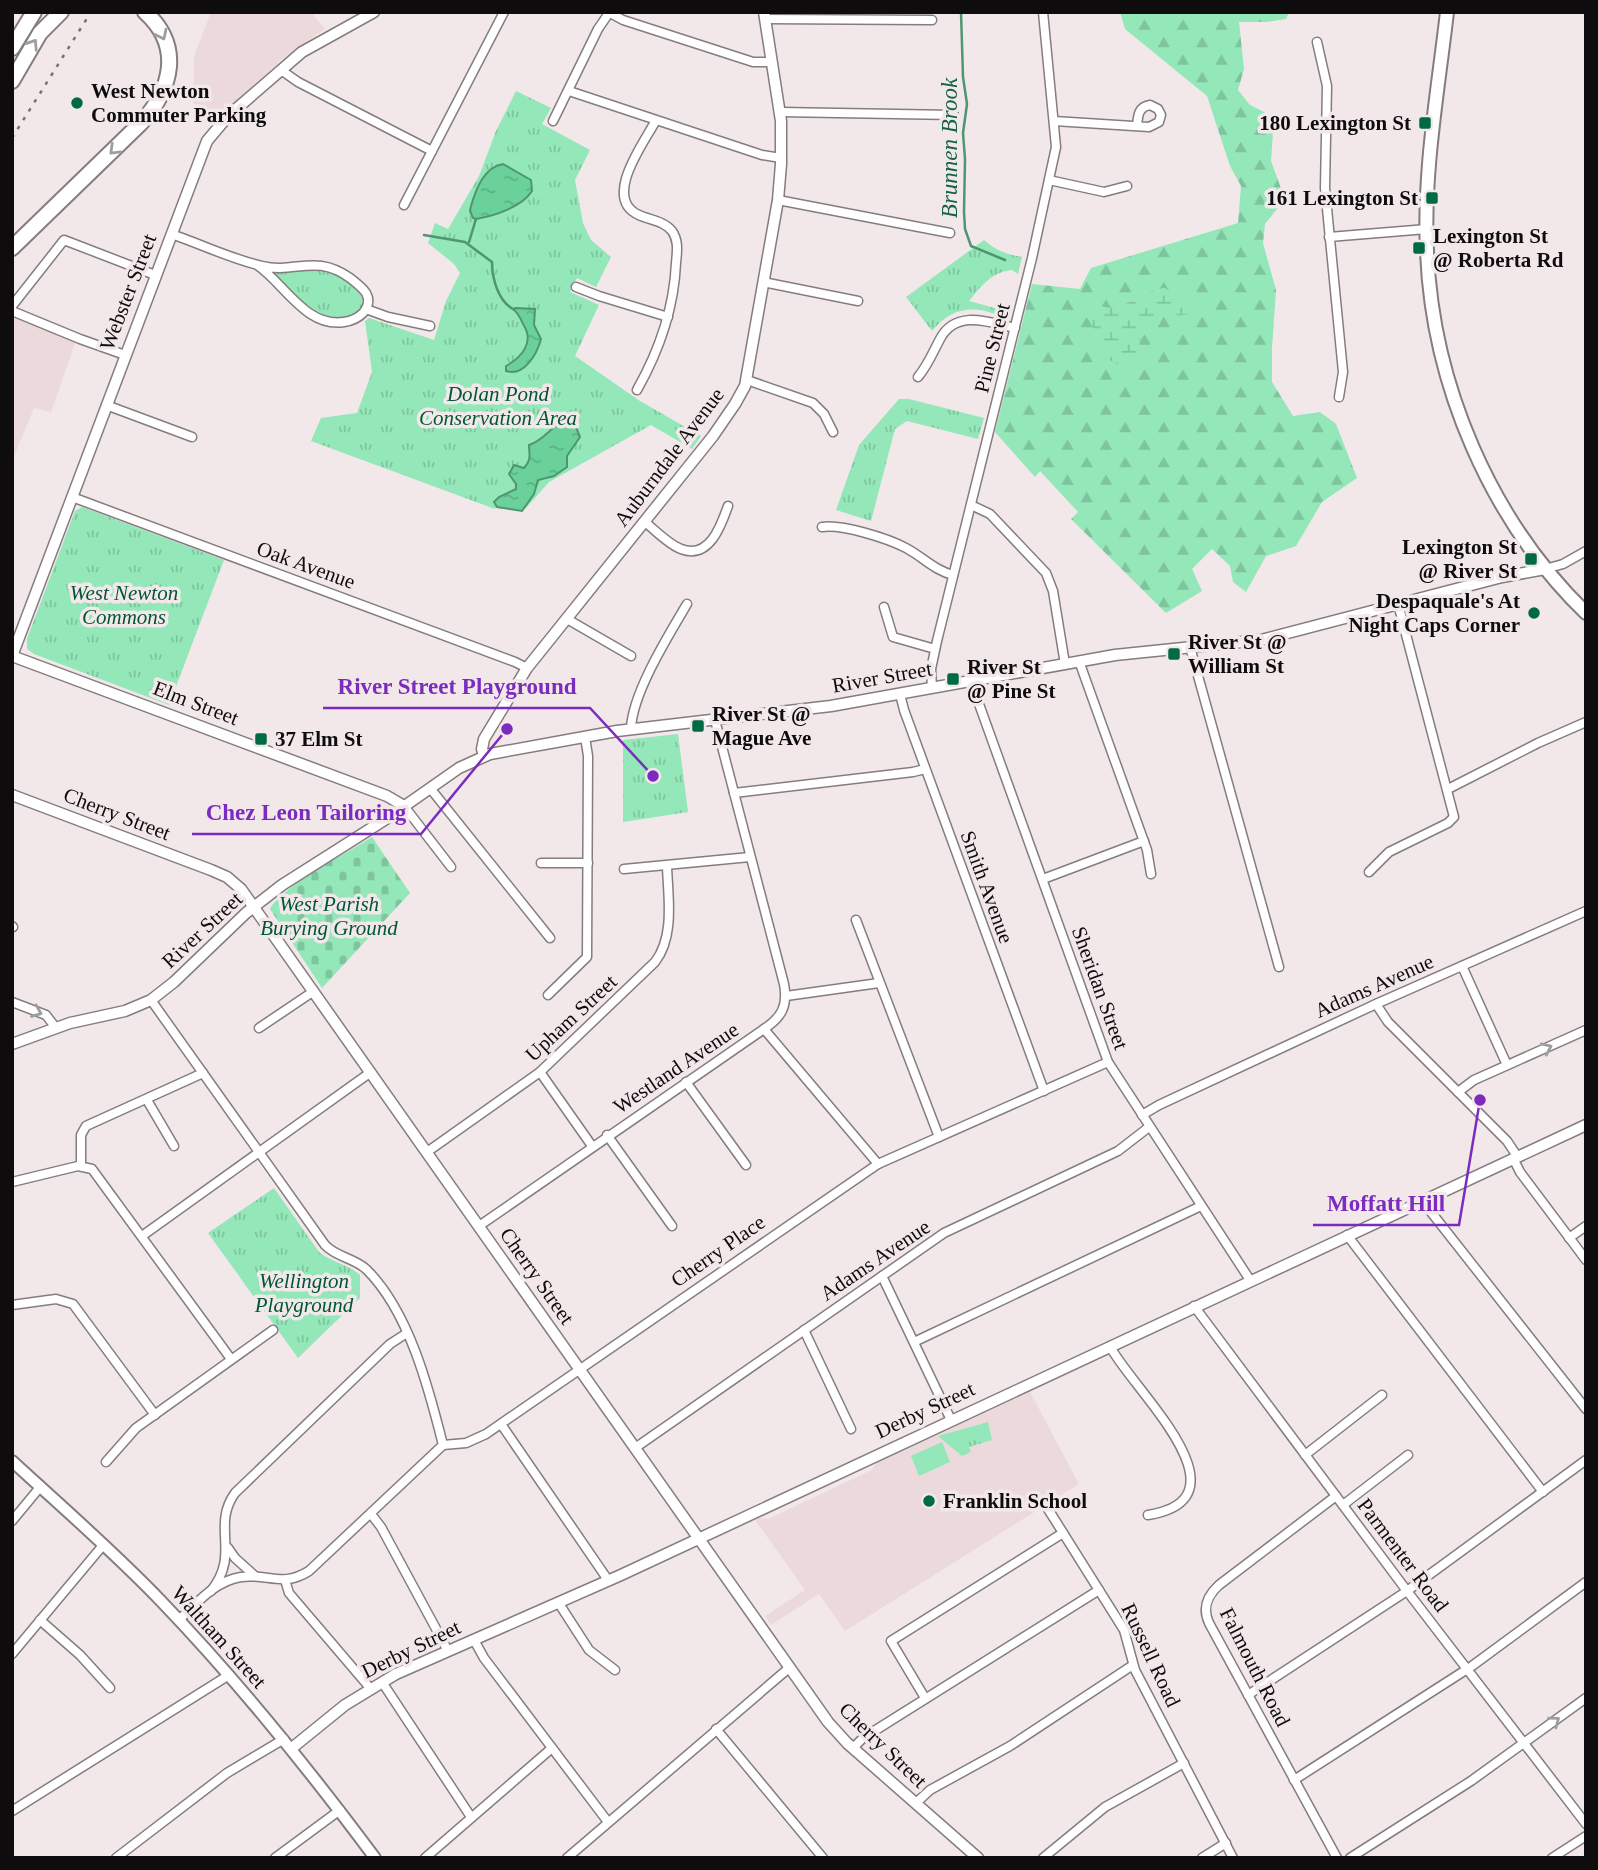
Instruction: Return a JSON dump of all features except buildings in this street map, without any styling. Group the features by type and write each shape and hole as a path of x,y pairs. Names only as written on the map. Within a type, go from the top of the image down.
{"highway":[{"path":"12,48 34,12"},
{"path":"12,81 40,33 61,12"},
{"path":"12,248 141,123 159,99 166,85 170,62 168,47 162,32 145,12"}],"main road":[{"path":"1447,12 1430,169 1427,229 1432,302 1442,355 1457,405 1493,486 1545,569 1586,613"},
{"name":"Waltham Street","path":"12,1461 104,1544 179,1620 288,1744 375,1858"}],"street":[{"name":"Webster Street","path":"12,656 209,137 228,116 314,44 374,12"},
{"path":"404,205 503,12"},
{"path":"553,121 609,12 623,20 753,62 772,62"},
{"name":"Pine Street","path":"932,688 931,673 935,649 1015,328 1056,147 1043,12"},
{"path":"764,16 932,20"},
{"name":"Auburndale Avenue","path":"484,756 484,739 527,668 720,428 747,380 778,200 781,158 780,112 764,16"},
{"path":"1317,42 1328,94 1325,178 1343,372 1339,397"},
{"path":"281,70 298,82 432,151"},
{"path":"569,91 655,122 762,155 781,158"},
{"path":"1054,121 1137,127 1149,127 1156,125 1161,118 1158,109 1150,105 1141,109 1137,127"},
{"path":"780,112 954,114"},
{"path":"636,390 657,350 668,317 676,275 676,238 664,224 632,211 622,190 655,122"},
{"path":"1049,180 1104,192 1127,186"},
{"path":"778,200 950,233"},
{"path":"1329,237 1427,229"},
{"path":"171,234 257,265 273,268 315,264 332,268 345,274 364,290 368,298 366,309 347,322 323,320 304,308 257,265"},
{"path":"125,355 80,340 12,309 64,240 155,275"},
{"path":"764,282 859,301"},
{"path":"576,287 668,317"},
{"path":"366,309 430,326"},
{"path":"918,377 944,334 956,323 973,319 1015,328"},
{"path":"747,380 813,403 824,414 833,432"},
{"path":"106,405 192,437"},
{"name":"Oak Avenue","path":"72,497 527,668"},
{"path":"971,505 994,517 1046,573 1053,591 1065,664"},
{"path":"645,522 677,547 692,550 705,547 715,537 728,506"},
{"path":"822,527 844,527 900,545 937,569 953,575"},
{"path":"1545,569 1563,564 1586,551"},
{"name":"River Street","path":"12,1044 56,1028 125,1011 152,1000 254,906 459,768 484,756 631,729 821,708 1115,655 1266,639 1502,577 1545,569"},
{"path":"631,729 632,718 651,669 687,604"},
{"path":"1369,872 1389,852 1451,821 1454,813 1398,604"},
{"path":"884,607 893,637 935,649"},
{"path":"567,619 631,656"},
{"path":"1191,647 1279,967"},
{"name":"Elm Street","path":"12,656 387,796 404,806"},
{"path":"1079,661 1149,855 1151,874"},
{"name":"Sheridan Street","path":"972,681 1108,1062 1250,1280"},
{"name":"Smith Avenue","path":"900,694 1044,1091"},
{"path":"715,720 786,996 879,984"},
{"path":"1448,789 1586,722"},
{"path":"548,995 587,957 588,756 584,737"},
{"path":"734,793 925,769"},
{"path":"430,788 550,938"},
{"name":"Cherry Street","path":"12,795 217,873 235,883 254,906 828,1722 853,1748 978,1858"},
{"path":"404,806 451,867"},
{"path":"1043,879 1144,841"},
{"path":"624,870 750,857"},
{"path":"541,863 588,863"},
{"name":"Upham Street","path":"427,1152 540,1072 660,955 667,934 667,866"},
{"name":"Adams Avenue","path":"1142,1115 1376,1004 1586,911"},
{"path":"856,920 939,1137"},
{"path":"1462,965 1507,1065"},
{"path":"259,1028 314,991"},
{"name":"Westland Avenue","path":"479,1226 607,1135 764,1030 781,1014 786,996"},
{"path":"152,1000 327,1248 359,1263 371,1274 407,1333 427,1384 443,1445 317,1565 302,1576 285,1580 257,1577 231,1579 211,1591 179,1620"},
{"path":"12,1002 46,1015 56,1028"},
{"path":"1376,1004 1388,1022 1507,1141 1520,1172 1586,1260"},
{"path":"764,1030 878,1164"},
{"path":"1458,1092 1469,1083 1586,1030"},
{"name":"Cherry Place","path":"443,1445 471,1441 501,1424 878,1164 1108,1062"},
{"path":"142,1236 370,1072"},
{"path":"540,1072 592,1146"},
{"path":"81,1166 80,1140 84,1128 203,1073"},
{"path":"686,1082 746,1165"},
{"path":"147,1100 174,1146"},
{"name":"Derby Street","path":"288,1744 382,1682 608,1580 1586,1125"},
{"name":"Adams Avenue","path":"635,1448 949,1231 1118,1152 1149,1127"},
{"path":"607,1135 672,1226"},
{"path":"12,1182 81,1166 97,1173 231,1359"},
{"path":"1424,1199 1431,1212 1586,1409"},
{"path":"914,1342 1201,1206"},
{"path":"1569,1238 1586,1226"},
{"path":"1348,1235 1543,1492"},
{"path":"882,1276 950,1420"},
{"path":"12,1304 57,1298 73,1304 155,1415"},
{"name":"Parmenter Road","path":"1194,1306 1407,1591 1586,1824"},
{"path":"106,1462 136,1428 272,1330"},
{"path":"804,1330 851,1429"},
{"path":"257,1577 234,1558 227,1546 224,1535 225,1516 234,1493 390,1344 407,1333"},
{"path":"1110,1346 1175,1435 1188,1464 1191,1484 1185,1498 1170,1509 1149,1514"},
{"path":"1305,1455 1382,1395"},
{"path":"501,1424 608,1580"},
{"path":"1343,1505 1408,1455"},
{"path":"1248,1695 1407,1591 1586,1460"},
{"path":"12,1521 41,1486"},
{"name":"Falmouth Road","path":"1336,1496 1219,1585 1206,1603 1206,1618 1337,1858"},
{"name":"Russell Road","path":"1048,1509 1124,1630 1133,1665 1233,1858"},
{"path":"371,1514 381,1527 448,1651"},
{"path":"925,1699 891,1641 1063,1533"},
{"path":"12,1654 104,1544"},
{"path":"211,1591 223,1569 227,1546"},
{"path":"285,1580 289,1593 370,1688"},
{"path":"1294,1780 1468,1670 1586,1582"},
{"path":"853,1748 863,1738 1099,1590"},
{"path":"558,1602 589,1650 615,1670"},
{"path":"40,1619 110,1688"},
{"path":"474,1640 484,1658 608,1822"},
{"path":"916,1803 930,1790 1010,1745 1133,1665"},
{"path":"567,1858 789,1668"},
{"path":"12,1811 229,1675"},
{"path":"382,1682 471,1817"},
{"path":"1350,1858 1471,1781 1586,1698"},
{"path":"716,1729 823,1858"},
{"path":"116,1858 227,1773 288,1744"},
{"path":"425,1858 552,1748"},
{"path":"1043,1858 1105,1807 1184,1763"},
{"path":"275,1858 340,1810"},
{"path":"1552,1858 1586,1836"},
{"path":"1202,1858 1226,1843"}],"shaded area":[{"path":"211,12 311,12 325,29 282,59 210,125 189,97 194,81 194,56"},
{"path":"20,315 77,338 51,412 34,408 12,461 12,316"},
{"name":"Franklin School","path":"1030,1392 1079,1484 845,1631 819,1594 771,1625 765,1616 805,1590 755,1520 768,1519 872,1470 876,1463"}],"green space":[{"path":"1120,12 1289,12 1286,19 1239,22 1244,69 1238,90 1250,105 1274,117 1271,161 1285,199 1265,224 1263,243 1276,290 1272,382 1293,416 1320,412 1336,424 1357,478 1322,502 1296,546 1266,556 1246,592 1233,582 1230,566 1212,549 1192,569 1202,591 1166,613 1071,519 1078,512 1040,471 1035,477 995,432 1032,284 1080,289 1091,268 1238,223 1241,186 1230,166 1207,96 1125,29"},
{"name":"Dolan Pond Conservation Area","path":"516,91 551,108 542,124 590,150 575,180 583,223 591,240 611,257 596,287 577,278 570,292 599,305 575,356 640,401 701,436 692,449 651,425 549,482 526,508 500,498 495,509 311,441 321,418 357,413 372,372 365,321 369,318 434,340 446,301 460,273 454,264 428,243 435,223 448,229 479,176 496,131"},
{"path":"984,240 993,247 1022,257 1018,274 1012,270 993,277 969,301 1009,312 1008,314 962,311 943,320 932,331 906,297"},
{"path":"316,269 331,272 349,282 363,299 361,309 349,316 324,314 301,300 271,272"},
{"path":"1165,288 1186,302 1191,309 1188,314 1178,316 1171,311 1155,315 1142,332 1139,356 1126,364 1109,360 1094,338 1091,323 1077,308 1087,304 1116,307 1150,291"},
{"path":"899,399 909,399 984,418 978,439 907,421 895,429 871,521 836,510 859,445"},
{"name":"West Newton Commons","path":"82,507 224,560 169,705 27,649 27,639 75,511"},
{"path":"678,734 688,812 623,822 623,740"},
{"name":"West Parish Burying Ground","path":"372,837 410,893 322,988 270,909 301,880"},
{"name":"Wellington Playground","path":"274,1188 319,1252 360,1275 360,1298 298,1358 208,1233"},
{"path":"988,1422 992,1440 969,1447 971,1452 962,1456 938,1436"},
{"path":"942,1442 950,1462 919,1476 911,1456"}],"water":[{"path":"503,164 531,180 532,191 522,202 507,210 483,218 473,218 471,206 482,180 491,169"},
{"path":"515,308 535,309 534,325 541,339 529,363 513,372 506,371 506,366 522,354 528,337"},
{"path":"565,419 573,420 580,437 567,456 567,467 554,476 538,480 534,494 522,511 497,507 494,502 499,497 516,489 516,484 509,474 514,465 524,468 527,465 530,457 529,445"}],"waterway":[{"name":"Brunnen Brook","path":"961,12 963,77 967,104 963,133 965,229 971,246 1005,260"},
{"path":"469,242 476,219"},
{"path":"424,235 465,242 492,262 497,288 503,301 513,309"}],"railway":[{"path":"12,138 91,12"}],"place":[{"name":"West Newton Commuter Parking","path":"77,103"},
{"name":"180 Lexington St","path":"1425,123"},
{"name":"161 Lexington St","path":"1432,198"},
{"name":"Lexington St @ Roberta Rd","path":"1419,248"},
{"name":"Lexington St @ River St","path":"1531,559"},
{"name":"Despaquale's At Night Caps Corner","path":"1534,613"},
{"name":"River St @ William St","path":"1174,654"},
{"name":"River St @ Pine St","path":"953,679"},
{"name":"River St @ Mague Ave","path":"698,726"},
{"name":"Chez Leon Tailoring","path":"507,729"},
{"name":"37 Elm St","path":"261,739"},
{"name":"River Street Playground","path":"653,776"},
{"name":"Moffatt Hill","path":"1480,1100"},
{"name":"Franklin School","path":"929,1501"}]}
